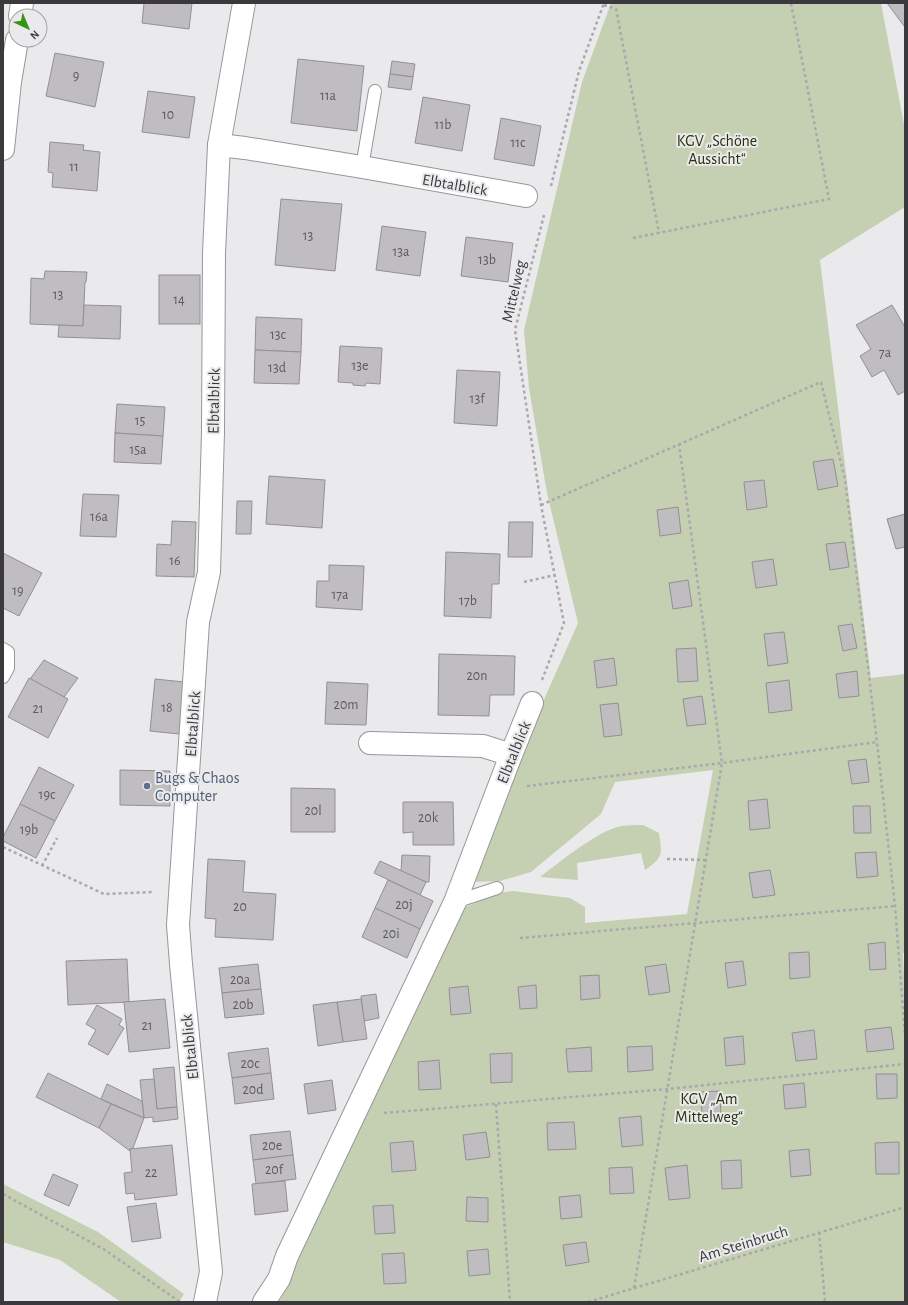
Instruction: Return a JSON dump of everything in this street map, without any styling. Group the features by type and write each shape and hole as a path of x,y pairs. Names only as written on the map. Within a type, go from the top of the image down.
{"street":[{"name":"Elbtalblick","path":"205,1302 211,1272 178,925 198,622 209,572 213,432 214,253 219,145 244,3"},
{"path":"3,149 10,82 16,48"},
{"name":"Elbtalblick","path":"219,145 362,167 526,196"},
{"name":"Elbtalblick","path":"264,1302 279,1279 287,1256 455,902 532,703"},
{"path":"370,743 483,746 511,755"}],"lane":[{"path":"362,167 375,91"},
{"path":"3,649 8,652 8,668 3,677"},
{"path":"455,902 497,888"}],"path":[{"path":"633,238 829,199 791,3"},
{"path":"550,187 579,70 604,4 616,9 659,233"},
{"name":"Mittelweg","path":"545,210 515,330 541,505 564,623 550,660"},
{"path":"541,505 822,382 844,479 877,742 895,906 905,1036"},
{"path":"634,1288 722,763 679,444"},
{"path":"524,582 554,575"},
{"path":"499,787 722,763 877,742"},
{"path":"42,866 57,838"},
{"path":"3,847 104,894 181,891"},
{"path":"667,859 706,860"},
{"path":"520,938 895,906"},
{"path":"355,1112 364,1115 668,1089 905,1064"},
{"path":"496,1104 510,1302"},
{"path":"3,1194 105,1250 180,1302"},
{"name":"Am Steinbruch","path":"588,1302 905,1207"},
{"path":"819,1232 825,1302"}],"green space":[{"name":"KGV „Am Mittelweg“","path":"611,3 881,3 905,130 905,207 820,260 871,678 905,674 905,951 903,954 905,996 905,1302 279,1302 283,1295 294,1261 456,911 498,893 513,891 570,898 585,907 585,923 687,914 713,770 615,782 601,814 531,872 500,881 469,882 542,704 578,623 547,493 529,388 524,330 582,82"},
{"path":"643,825 659,833 661,846 659,858 645,870 641,853 577,863 578,880 540,877 590,840 601,834 621,826"},
{"path":"3,1184 98,1232 184,1294 179,1302 121,1302 60,1260 3,1242"}],"building":[{"path":"144,3 192,3 189,29 142,23"},
{"path":"887,3 905,3 904,26"},
{"path":"55,53 104,62 95,107 46,96"},
{"path":"298,59 364,66 357,131 291,123"},
{"path":"392,61 415,64 413,77 390,74"},
{"path":"390,74 413,77 411,90 388,87"},
{"path":"148,91 195,97 189,138 142,132"},
{"path":"423,97 470,105 462,151 415,143"},
{"path":"501,118 541,126 534,166 494,159"},
{"path":"50,142 84,145 83,150 100,152 97,191 52,187 53,173 48,172"},
{"path":"281,199 342,204 335,271 275,265"},
{"path":"382,226 426,232 420,276 376,270"},
{"path":"466,237 513,243 508,282 461,276"},
{"path":"45,271 87,272 85,282 83,326 30,324 31,278 44,279"},
{"path":"159,275 200,275 200,324 159,324"},
{"path":"84,305 121,306 120,339 58,337 59,325 83,326"},
{"path":"892,305 905,327 905,391 898,395 884,370 872,377 860,356 871,349 856,325"},
{"path":"256,317 302,319 301,352 255,350"},
{"path":"340,346 382,348 380,384 366,383 365,386 353,385 353,383 338,382"},
{"path":"255,350 301,352 299,384 254,383"},
{"path":"457,370 500,372 497,426 454,423"},
{"path":"117,404 165,407 163,436 115,433"},
{"path":"115,433 163,436 161,464 114,462"},
{"path":"833,459 838,486 818,490 813,462"},
{"path":"269,476 325,480 322,528 266,524"},
{"path":"764,480 767,507 747,510 744,482"},
{"path":"83,494 119,495 116,537 80,536"},
{"path":"237,501 252,501 251,534 236,534"},
{"path":"678,507 681,533 660,536 657,510"},
{"path":"905,514 905,547 896,549 887,519"},
{"path":"172,521 196,522 194,577 156,576 157,544 171,545"},
{"path":"509,522 533,522 532,557 508,557"},
{"path":"845,542 849,567 830,570 826,544"},
{"path":"446,552 500,554 499,584 492,584 491,618 444,616"},
{"path":"3,553 42,573 19,616 3,608"},
{"path":"773,559 777,585 756,588 752,562"},
{"path":"329,565 364,566 362,610 316,607 317,581 329,581"},
{"path":"688,580 692,606 673,609 669,583"},
{"path":"852,624 857,648 843,651 838,626"},
{"path":"784,632 788,663 768,666 764,634"},
{"path":"696,648 698,681 678,682 676,649"},
{"path":"439,654 515,656 514,695 490,695 489,716 438,715"},
{"path":"614,658 617,685 597,688 594,661"},
{"path":"44,660 78,678 64,697 30,679"},
{"path":"857,671 859,696 839,698 836,674"},
{"path":"29,678 68,699 48,738 8,717"},
{"path":"155,679 184,682 179,734 150,731"},
{"path":"789,680 792,710 769,713 766,683"},
{"path":"327,682 368,684 366,725 325,724"},
{"path":"702,696 706,724 687,726 683,699"},
{"path":"618,703 622,735 604,737 600,705"},
{"path":"866,759 869,782 852,784 848,761"},
{"path":"39,767 74,785 55,821 20,804"},
{"path":"120,770 170,771 170,806 120,805"},
{"path":"291,788 335,789 335,832 291,832"},
{"path":"767,799 770,828 750,830 748,801"},
{"path":"403,802 453,802 454,845 413,845 413,832 403,833"},
{"path":"20,804 55,821 36,858 3,841 3,837"},
{"path":"853,806 870,806 871,833 854,833"},
{"path":"876,852 878,876 857,878 855,853"},
{"path":"402,855 430,856 429,882 401,871"},
{"path":"208,859 245,861 243,892 276,894 273,940 215,937 216,919 205,918"},
{"path":"380,861 426,882 420,895 374,873"},
{"path":"770,870 775,895 753,898 749,873"},
{"path":"388,880 433,901 420,929 375,908"},
{"path":"375,908 420,929 407,958 362,937"},
{"path":"885,942 886,969 870,970 868,944"},
{"path":"809,952 810,977 790,979 789,953"},
{"path":"127,959 129,1002 68,1005 66,961"},
{"path":"743,961 746,985 728,988 725,963"},
{"path":"258,964 261,989 222,993 219,968"},
{"path":"666,964 670,992 649,995 645,967"},
{"path":"599,975 600,998 581,1000 580,976"},
{"path":"536,985 537,1008 520,1009 518,987"},
{"path":"468,986 471,1013 451,1015 449,988"},
{"path":"261,989 264,1014 225,1018 222,993"},
{"path":"376,994 379,1018 364,1021 361,996"},
{"path":"165,999 170,1048 129,1052 124,1002"},
{"path":"361,999 367,1039 343,1042 337,1002"},
{"path":"337,1002 343,1042 318,1046 313,1005"},
{"path":"97,1005 122,1019 119,1025 124,1028 108,1055 88,1044 96,1030 86,1024"},
{"path":"891,1027 894,1049 867,1052 865,1030"},
{"path":"814,1030 817,1059 796,1061 792,1033"},
{"path":"743,1036 745,1064 726,1066 724,1038"},
{"path":"652,1046 653,1070 628,1072 627,1047"},
{"path":"591,1047 592,1071 568,1072 566,1049"},
{"path":"268,1048 271,1073 232,1078 228,1053"},
{"path":"512,1053 512,1082 491,1083 490,1054"},
{"path":"439,1060 441,1089 419,1090 418,1062"},
{"path":"174,1067 177,1107 157,1109 153,1069"},
{"path":"48,1073 111,1104 99,1128 36,1097"},
{"path":"271,1073 274,1099 235,1104 232,1078"},
{"path":"876,1074 897,1074 897,1098 877,1099"},
{"path":"154,1079 157,1109 177,1107 178,1119 153,1122 153,1117 144,1118 140,1080"},
{"path":"332,1080 336,1110 308,1114 304,1084"},
{"path":"804,1083 806,1107 785,1109 783,1085"},
{"path":"107,1084 142,1101 144,1118 101,1099"},
{"path":"720,1091 721,1119 702,1120 701,1092"},
{"path":"111,1104 144,1118 133,1148 130,1149 130,1151 99,1128"},
{"path":"641,1116 643,1145 622,1147 619,1118"},
{"path":"574,1122 576,1149 548,1150 547,1123"},
{"path":"290,1131 293,1155 253,1160 250,1135"},
{"path":"486,1132 490,1157 466,1160 463,1135"},
{"path":"413,1141 416,1170 392,1172 390,1143"},
{"path":"899,1142 899,1174 876,1174 875,1143"},
{"path":"172,1145 177,1195 135,1200 134,1193 126,1194 124,1173 132,1172 130,1149"},
{"path":"809,1149 811,1175 791,1177 789,1151"},
{"path":"293,1155 296,1179 256,1184 253,1160"},
{"path":"741,1160 742,1188 722,1189 721,1161"},
{"path":"687,1165 690,1198 669,1200 665,1168"},
{"path":"632,1167 634,1193 610,1194 609,1168"},
{"path":"53,1174 78,1185 69,1206 44,1195"},
{"path":"285,1181 288,1211 255,1215 252,1184"},
{"path":"580,1195 582,1217 561,1219 559,1197"},
{"path":"467,1197 488,1198 488,1222 466,1221"},
{"path":"156,1203 161,1238 132,1242 127,1207"},
{"path":"393,1205 395,1233 375,1234 373,1206"},
{"path":"586,1242 589,1262 566,1266 563,1245"},
{"path":"488,1249 490,1274 469,1276 467,1251"},
{"path":"404,1253 406,1283 384,1284 382,1254"}],"place":[{"name":"Bugs & Chaos Computer","path":"147,786"}],"park label":[{"name":"KGV „Schöne Aussicht“","path":"717,149"}]}
